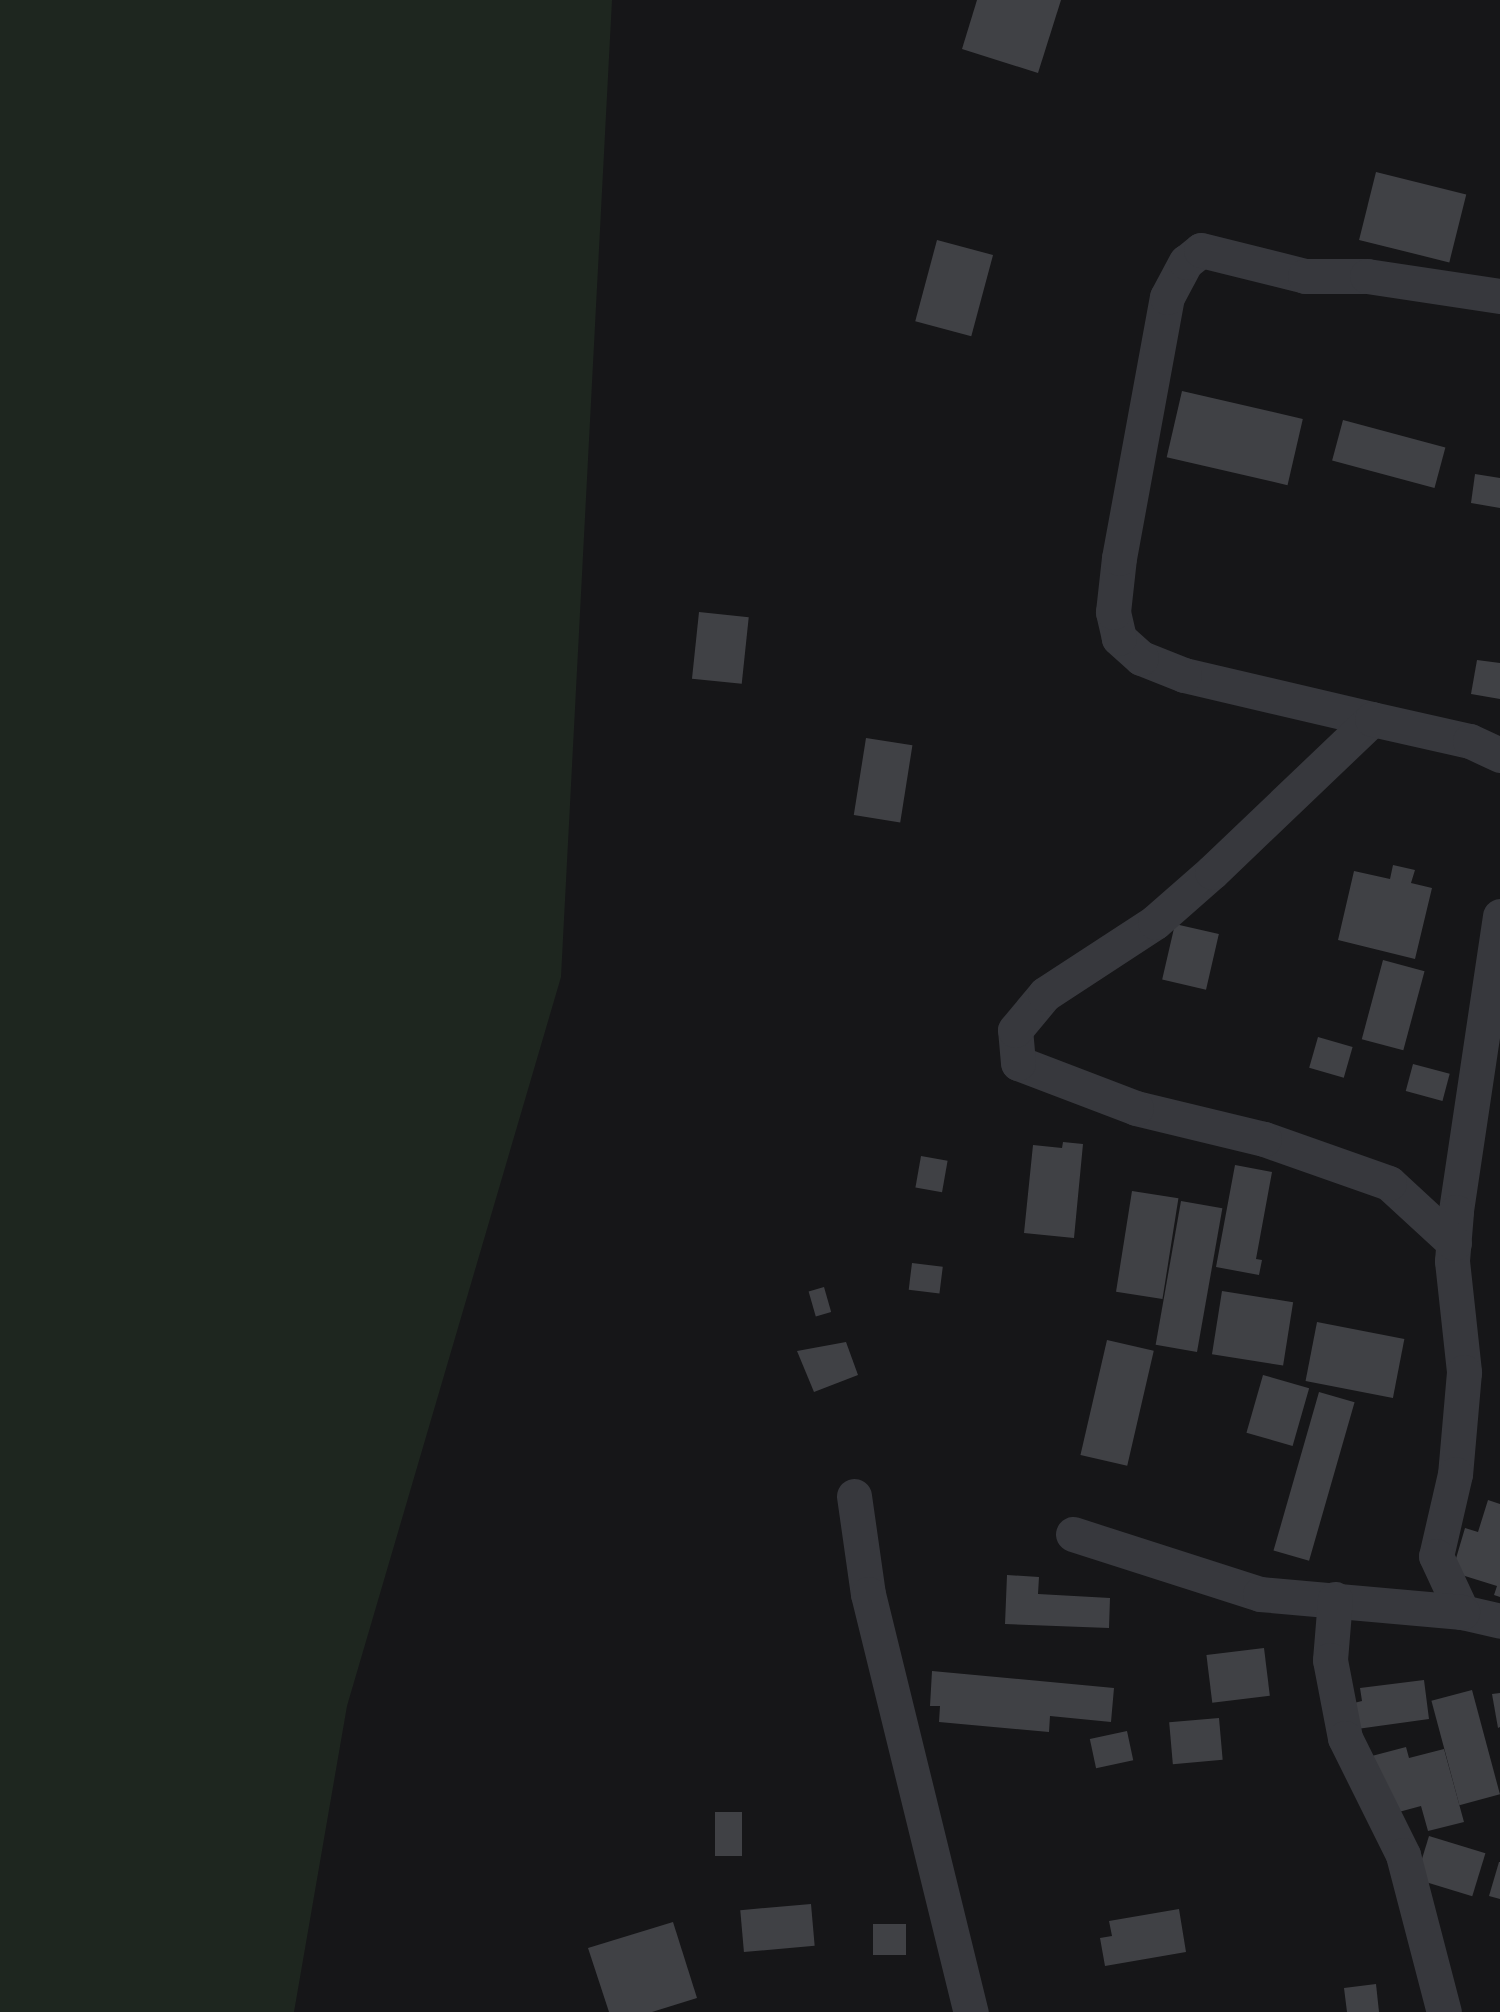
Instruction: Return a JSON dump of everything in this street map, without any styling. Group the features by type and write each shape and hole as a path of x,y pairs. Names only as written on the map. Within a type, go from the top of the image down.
{"street":[{"path":"1500,296 1367,276 1306,276 1201,250 1186,262 1166,297 1119,558 1113,612 1119,638 1141,658 1184,675 1470,741 1500,755"},
{"path":"1372,718 1154,922 1045,994 1014,1030 1018,1063 1136,1108 1264,1139 1389,1183 1454,1244"},
{"path":"1462,1612 1436,1556 1455,1474 1464,1372 1454,1244 1500,916"},
{"path":"854,1496 868,1594 972,2012"},
{"path":"1073,1534 1260,1594 1462,1612 1500,1620"},
{"path":"1335,1599 1330,1660 1345,1738 1404,1855 1444,2012"}],"shaded area":[{"path":"0,0 612,0 561,977 347,1706 294,2012 0,2012"}],"building":[{"path":"977,0 1061,0 1038,73 962,49"},
{"path":"1376,172 1466,194 1449,262 1359,240"},
{"path":"937,240 993,255 971,336 915,321"},
{"path":"1182,391 1303,419 1288,485 1167,457"},
{"path":"1343,420 1445,447 1435,488 1332,461"},
{"path":"1475,474 1500,478 1500,508 1471,503"},
{"path":"699,612 749,617 742,684 692,679"},
{"path":"1477,660 1500,663 1500,699 1471,694"},
{"path":"866,738 912,745 900,822 854,815"},
{"path":"1393,865 1415,870 1411,883 1432,888 1415,959 1338,940 1354,871 1390,879"},
{"path":"1175,924 1219,934 1206,990 1162,980"},
{"path":"1383,960 1425,971 1403,1050 1362,1039"},
{"path":"1318,1037 1353,1047 1344,1078 1309,1068"},
{"path":"1413,1064 1450,1074 1442,1101 1406,1091"},
{"path":"1063,1142 1083,1144 1074,1238 1024,1233 1033,1145 1062,1148"},
{"path":"921,1156 948,1161 942,1192 915,1188"},
{"path":"1235,1165 1272,1172 1256,1259 1262,1260 1259,1275 1216,1267"},
{"path":"1132,1191 1178,1198 1162,1299 1116,1292"},
{"path":"1181,1201 1222,1208 1197,1352 1156,1345"},
{"path":"912,1263 943,1267 939,1294 909,1290"},
{"path":"824,1287 831,1312 816,1316 809,1291"},
{"path":"1222,1291 1293,1302 1283,1365 1212,1354"},
{"path":"1317,1322 1404,1339 1393,1398 1306,1381"},
{"path":"1107,1340 1154,1351 1127,1466 1080,1455"},
{"path":"846,1342 858,1375 814,1392 797,1351"},
{"path":"1263,1375 1309,1388 1293,1446 1246,1433"},
{"path":"1319,1392 1355,1402 1309,1561 1274,1551"},
{"path":"1488,1500 1500,1504 1500,1597 1494,1595 1497,1586 1452,1572 1465,1528 1478,1532"},
{"path":"1007,1575 1039,1577 1038,1594 1110,1598 1109,1628 1005,1624"},
{"path":"1264,1648 1270,1696 1212,1703 1206,1655"},
{"path":"932,1671 1114,1688 1111,1722 1050,1716 1049,1732 939,1722 940,1706 930,1706"},
{"path":"1424,1680 1429,1719 1357,1729 1354,1703 1362,1701 1360,1688"},
{"path":"1472,1690 1500,1794 1459,1805 1431,1701"},
{"path":"1500,1693 1500,1727 1498,1728 1492,1694"},
{"path":"1219,1718 1223,1760 1173,1764 1169,1722"},
{"path":"1127,1731 1133,1760 1096,1768 1090,1739"},
{"path":"1406,1747 1409,1758 1444,1749 1464,1822 1428,1831 1421,1806 1384,1816 1368,1757"},
{"path":"715,1812 742,1812 742,1856 715,1856"},
{"path":"1429,1836 1485,1853 1472,1896 1416,1879"},
{"path":"1500,1862 1500,1899 1489,1896"},
{"path":"811,1904 815,1946 744,1952 740,1910"},
{"path":"1179,1909 1186,1952 1105,1966 1100,1938 1112,1936 1109,1921"},
{"path":"673,1922 697,1998 652,2012 609,2012 588,1948"},
{"path":"873,1924 906,1924 906,1955 873,1955"},
{"path":"1376,1984 1379,2012 1347,2012 1344,1988"}]}
